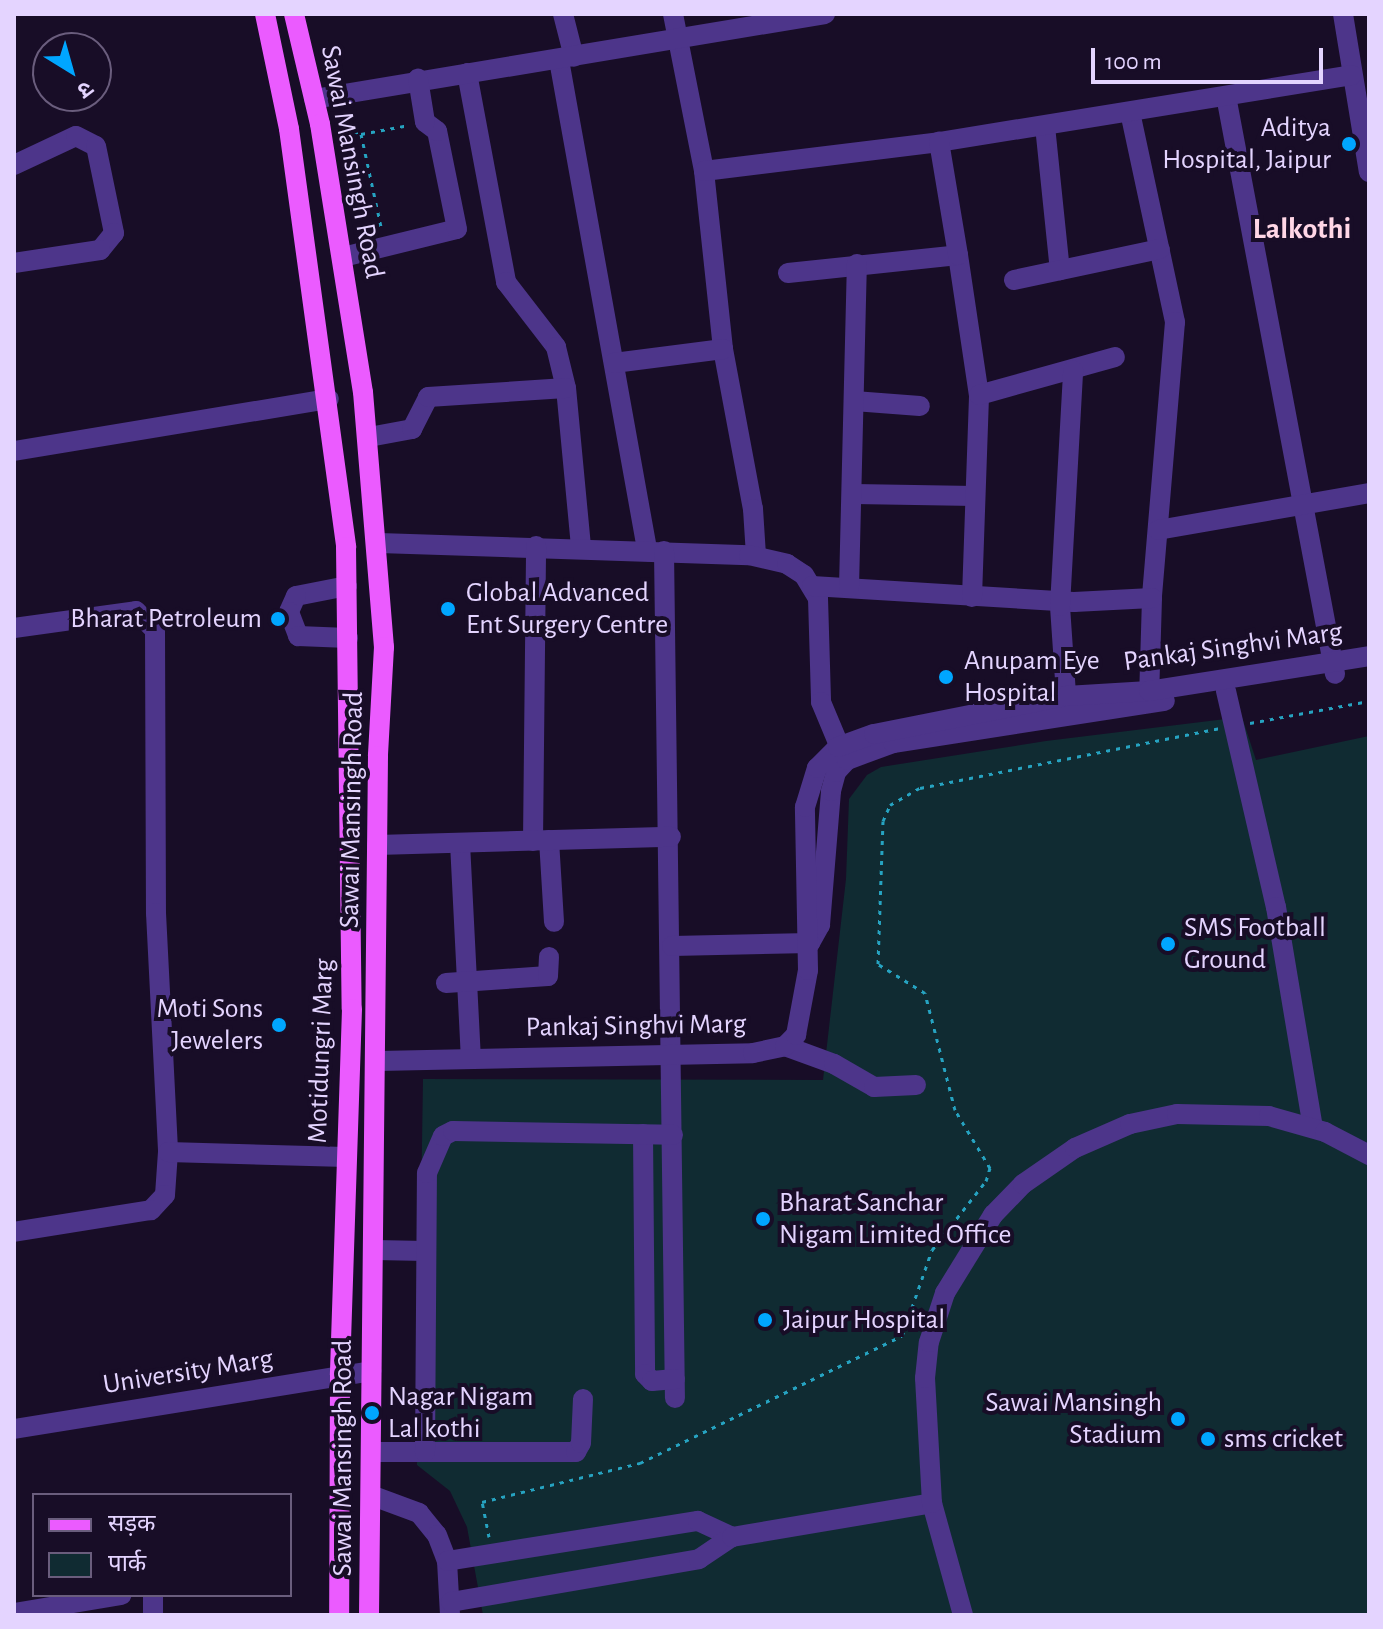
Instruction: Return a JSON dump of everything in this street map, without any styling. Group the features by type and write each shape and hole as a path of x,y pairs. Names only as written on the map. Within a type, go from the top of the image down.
{"main road":[{"name":"Motidungri Marg","path":"265,14 289,129 329,399 347,586 352,1009 340,1375 339,1615"},
{"name":"Sawai Mansingh Road","path":"294,14 320,124 369,437 379,543 384,647 377,845 379,1061 371,1371 373,1496 369,1615"}],"street":[{"path":"563,14 566,58 614,363 655,551 671,837 675,1389 652,1381 645,1374 643,1134"},
{"path":"673,14 680,36 704,171 723,349 753,509 756,556"},
{"path":"314,99 418,79 566,58 680,36 825,14"},
{"path":"1343,14 1369,172"},
{"path":"467,73 506,282 556,347 566,388 581,548"},
{"path":"704,171 939,142 1352,75"},
{"path":"343,257 457,229 437,131 425,122 418,79"},
{"path":"1226,96 1333,667"},
{"path":"1130,112 1175,322 1152,598 1149,697"},
{"path":"1045,126 1060,270"},
{"path":"14,165 76,136 96,146 114,233 100,250 14,263"},
{"path":"939,142 979,395 972,597"},
{"path":"1014,280 1160,249"},
{"path":"788,273 958,255"},
{"path":"849,587 854,494 857,264"},
{"path":"614,363 723,349"},
{"path":"979,395 1115,357"},
{"path":"1067,706 1060,602 1073,370"},
{"path":"369,437 412,429 428,397 566,388"},
{"path":"14,451 329,399"},
{"path":"854,401 920,406"},
{"path":"1158,530 1369,493"},
{"path":"854,494 975,496"},
{"path":"379,543 536,546 756,556 787,564 812,586 818,598 821,702 842,754"},
{"path":"536,546 541,840 554,922"},
{"path":"347,586 296,596 289,612 298,636 348,638"},
{"path":"812,586 1060,602 1152,598"},
{"path":"14,628 136,611 155,630 156,913 168,1152 165,1195 151,1210 14,1232"},
{"name":"Pankaj Singhvi Marg","path":"379,1061 672,1052 753,1053 785,1046 796,1035 803,1013 810,943 820,925 831,791 842,754 1067,706 1226,691 1369,656"},
{"name":"Pankaj Singhvi Marg","path":"1149,697 1333,667 1369,669"},
{"path":"1226,691 1276,907 1313,1128"},
{"path":"377,845 671,837"},
{"path":"460,843 471,1058"},
{"path":"672,946 810,943"},
{"path":"446,983 548,976 549,957"},
{"path":"785,1046 834,1064 874,1087 916,1085"},
{"path":"963,1615 932,1503 925,1420 929,1342 956,1269 1013,1194 1086,1142 1162,1117 1245,1113 1313,1128 1369,1155"},
{"path":"425,1452 427,1173 433,1149 453,1131 673,1135"},
{"path":"168,1152 346,1157"},
{"path":"374,1250 426,1251"},
{"name":"University Marg","path":"14,1429 371,1371"},
{"path":"373,1452 576,1452 581,1443 583,1399"},
{"path":"373,1496 419,1513 437,1535 447,1561 450,1608 699,1559 732,1537 932,1503"},
{"path":"447,1561 698,1521 732,1537"},
{"path":"14,1613 110,1597"}],"path":[{"path":"320,124 343,122 361,134 425,122"},
{"path":"361,134 385,248"},
{"path":"491,1553 482,1502 640,1463 902,1336 932,1250 986,1181 990,1168 955,1110 925,993 878,964 883,821 890,805 920,788 1369,701"}],"green space":[{"path":"1242,717 1256,760 1369,736 1369,1615 483,1615 467,1527 450,1491 417,1465 423,1079 823,1080 846,879 849,799 867,775 881,767 1046,741"}],"place":[{"name":"Aditya Hospital, Jaipur","path":"1349,144"},
{"name":"Global Advanced Ent Surgery Centre","path":"448,609"},
{"name":"Bharat Petroleum","path":"278,619"},
{"name":"Anupam Eye Hospital","path":"946,677"},
{"name":"SMS Football Ground","path":"1168,944"},
{"name":"Moti Sons Jewelers","path":"279,1025"},
{"name":"Bharat Sanchar Nigam Limited Office","path":"763,1219"},
{"name":"Jaipur Hospital","path":"765,1320"},
{"name":"Nagar Nigam Lal kothi","path":"372,1413"},
{"name":"Sawai Mansingh Stadium","path":"1178,1419"},
{"name":"sms cricket","path":"1208,1439"}],"district":[{"name":"Lalkothi","path":"1302,229"}]}
